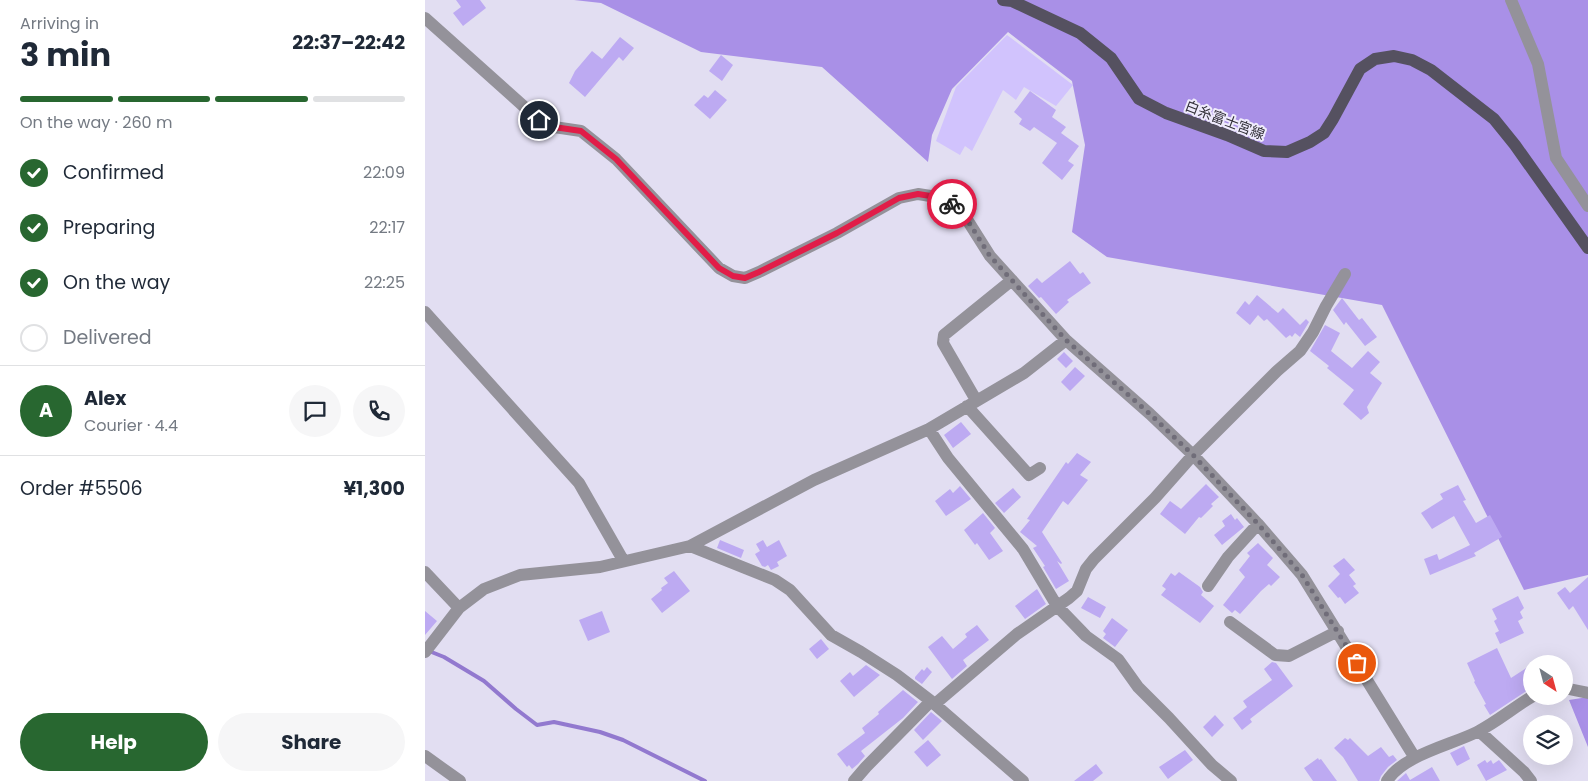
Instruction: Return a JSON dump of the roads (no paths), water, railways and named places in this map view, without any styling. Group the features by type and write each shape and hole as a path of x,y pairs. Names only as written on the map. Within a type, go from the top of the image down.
{"main road":[{"name":"白糸富士宮線","path":"1003,0 1012,1 1081,33 1111,58 1139,99 1165,113 1227,135 1264,151 1287,152 1310,142 1324,133 1360,69 1375,59 1393,56 1412,60 1431,70 1494,119 1588,246"}],"street":[{"path":"1511,0 1538,64 1556,158 1588,206"},
{"path":"425,18 539,120 554,127 581,131 616,159 719,268 733,276 745,278 759,272 837,233 899,198 918,194 943,198 961,210 990,256 1066,340 1150,414 1193,455 1258,524 1302,575 1415,758"},
{"path":"854,781 933,703 1017,634 1077,591 1086,569 1094,559 1155,498 1193,455 1300,351 1313,332 1345,274"},
{"path":"1012,280 943,335 943,343 972,403 1029,475 1040,468"},
{"path":"425,312 579,483 623,560"},
{"path":"425,652 459,608 484,589 520,575 600,567 623,560 690,546 814,480 929,429 1024,373 1066,340"},
{"path":"929,429 948,458 1023,549 1057,606 1086,636 1118,659 1138,687 1212,765 1231,781"},
{"path":"1207,586 1228,557 1258,524"},
{"path":"690,546 775,580 790,590 831,635 883,666 933,703 1023,781"},
{"path":"425,572 459,608"},
{"path":"1230,622 1275,655 1289,656 1338,631"},
{"path":"1573,690 1588,693"},
{"path":"1387,781 1397,769 1415,758 1479,731 1523,702"},
{"path":"1479,731 1524,772 1531,781"},
{"path":"425,756 460,781"}],"waterway":[{"path":"429,651 444,657 484,681 537,725 554,722 600,732 623,740 705,781"}]}
